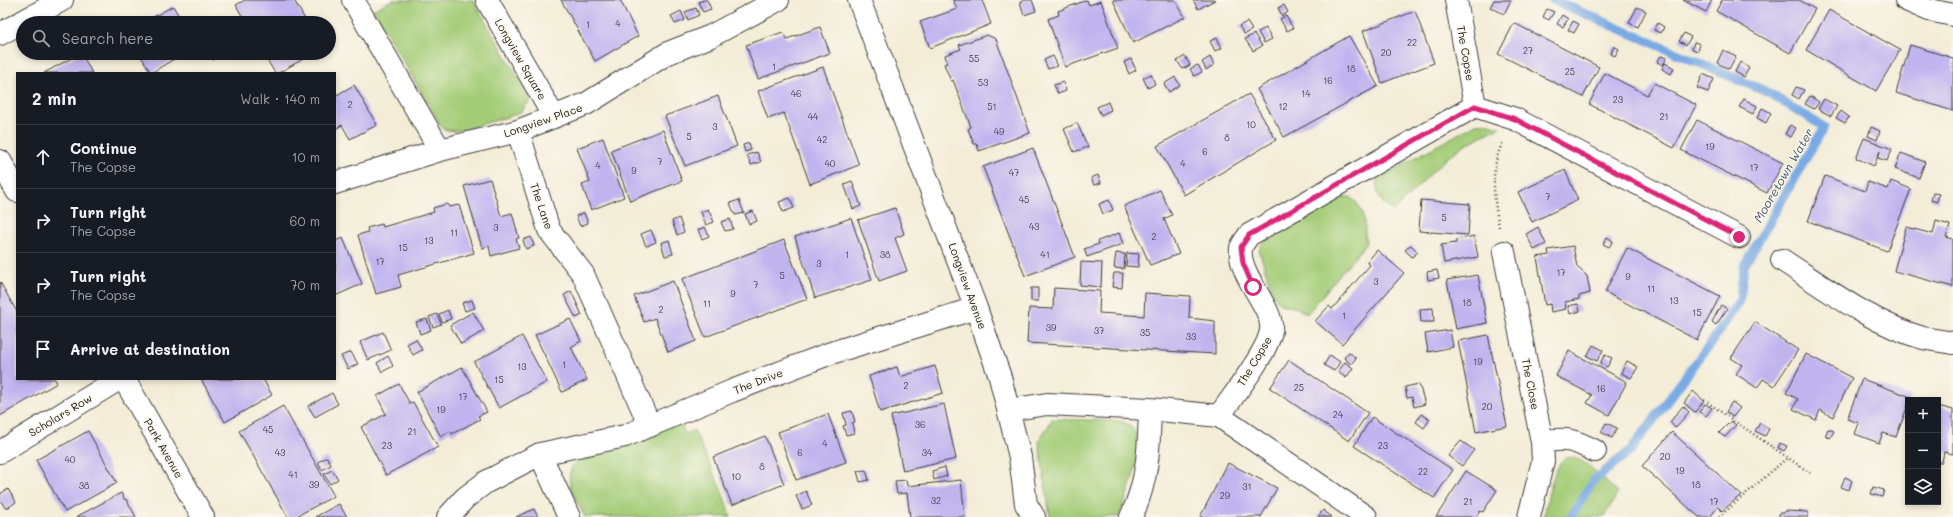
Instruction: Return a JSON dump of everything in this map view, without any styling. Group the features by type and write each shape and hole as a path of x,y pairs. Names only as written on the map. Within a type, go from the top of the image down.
{"street":[{"path":"33,16 62,0"},
{"path":"353,0 440,150"},
{"name":"Longview Square","path":"487,0 554,118"},
{"name":"Longview Place","path":"336,183 440,150 518,130 554,118 586,104 668,53 711,36 778,0"},
{"name":"Longview Avenue","path":"859,0 976,308 1000,377 1020,458 1026,504 1034,517"},
{"name":"The Copse","path":"1219,416 1257,360 1272,330 1268,314 1243,263 1241,247 1249,235 1475,106 1456,0"},
{"path":"1906,0 1930,10 1953,15"},
{"path":"0,34 16,25"},
{"path":"1475,106 1515,119 1739,237"},
{"name":"The Lane","path":"518,130 549,230 583,274 650,426"},
{"path":"0,161 16,189"},
{"name":"The Close","path":"1504,252 1542,442 1543,461 1528,517"},
{"path":"1782,260 1852,306 1886,324 1922,338 1953,343"},
{"name":"The Drive","path":"448,517 465,498 486,482 540,454 625,436 732,391 831,353 976,308"},
{"name":"Scholars Row","path":"0,452 117,380"},
{"name":"Park Avenue","path":"125,380 203,517"},
{"path":"1009,410 1047,404 1150,409 1219,416 1366,517"},
{"path":"1131,517 1141,496 1149,459 1150,409"},
{"path":"1542,442 1560,438 1576,441 1595,451"},
{"path":"540,454 569,517"}],"path":[{"path":"1504,252 1493,183 1496,156 1515,119"},
{"path":"1704,400 1810,473"},
{"path":"1719,517 1788,457"}],"green space":[{"path":"392,0 473,0 531,99 522,111 514,115 465,129 453,131 443,129 373,10"},
{"path":"1487,123 1500,127 1464,145 1442,162 1394,211 1382,202 1377,190 1377,179 1476,124"},
{"path":"1339,197 1351,197 1362,212 1366,243 1307,314 1297,308 1280,304 1273,294 1259,250 1264,240"},
{"path":"1052,419 1120,421 1133,429 1137,437 1137,460 1119,517 1050,517 1039,442"},
{"path":"681,423 685,434 694,430 721,489 731,517 585,517 570,486 569,478 570,471 580,456"},
{"path":"1574,457 1588,465 1618,493 1604,517 1544,517 1556,471 1564,458"}],"building":[{"path":"245,0 294,0 303,16 242,16 236,5"},
{"path":"561,0 620,0 638,36 595,61"},
{"path":"707,0 711,9 703,12 698,2"},
{"path":"953,0 982,0 991,24 930,48 920,22 957,9"},
{"path":"1032,0 1036,11 1024,15 1020,2"},
{"path":"1087,0 1089,5 1101,1 1118,48 1065,67 1048,19 1059,15 1058,11"},
{"path":"1113,0 1175,0 1185,17 1133,43"},
{"path":"1193,0 1215,0 1198,9"},
{"path":"1494,0 1511,0 1504,14 1490,7"},
{"path":"1683,0 1712,0 1706,12"},
{"path":"1722,0 1799,0 1815,9 1790,53 1716,11"},
{"path":"1284,5 1288,12 1282,16 1278,8"},
{"path":"173,6 179,16 155,16"},
{"path":"1637,7 1646,11 1638,27 1629,23"},
{"path":"696,8 699,15 688,20 685,12"},
{"path":"1547,9 1554,12 1549,20 1543,17"},
{"path":"1829,10 1900,50 1876,91 1806,50"},
{"path":"681,11 685,20 675,24 671,16"},
{"path":"1415,11 1434,63 1382,83 1363,31"},
{"path":"1562,15 1568,19 1563,27 1557,24"},
{"path":"1286,16 1293,28 1287,31 1280,19"},
{"path":"1573,21 1579,24 1574,33 1568,30"},
{"path":"1247,22 1252,30 1244,34 1239,26"},
{"path":"1514,23 1599,67 1583,97 1498,54"},
{"path":"1658,23 1664,27 1661,33 1654,30"},
{"path":"820,27 830,53 758,79 746,45 783,32 787,39"},
{"path":"1266,28 1272,39 1264,43 1258,32"},
{"path":"1684,33 1691,37 1686,45 1679,41"},
{"path":"1254,34 1262,46 1253,51 1245,39"},
{"path":"987,35 996,39 1030,133 979,151 977,144 974,144 968,129 971,127 953,80 951,81 944,64 947,63 945,55 961,49 959,45"},
{"path":"1349,36 1378,86 1284,137 1257,89"},
{"path":"1217,38 1222,48 1215,51 1210,41"},
{"path":"1694,42 1700,44 1698,51 1692,49"},
{"path":"1910,45 1953,58 1953,111 1896,93"},
{"path":"1614,46 1619,49 1615,56 1611,54"},
{"path":"1723,50 1736,56 1729,69 1717,63"},
{"path":"1053,56 1058,66 1048,69 1044,60"},
{"path":"1185,56 1190,65 1183,69 1177,61"},
{"path":"1661,56 1667,58 1663,65 1657,62"},
{"path":"1210,57 1214,65 1206,70 1202,62"},
{"path":"1131,59 1136,70 1129,74 1124,62"},
{"path":"68,60 85,60 91,72 46,72"},
{"path":"143,60 172,60 153,72 150,72"},
{"path":"267,60 301,60 280,72 274,72"},
{"path":"1740,62 1749,68 1744,77 1735,72"},
{"path":"1665,63 1674,68 1671,74 1662,69"},
{"path":"1198,65 1202,72 1194,76 1190,69"},
{"path":"823,67 859,165 810,184 784,113 768,119 758,91"},
{"path":"1605,73 1647,95 1654,83 1696,105 1674,148 1589,104"},
{"path":"1151,74 1155,84 1148,88 1143,78"},
{"path":"1703,74 1714,79 1708,92 1697,88"},
{"path":"1175,77 1180,85 1169,92 1164,84"},
{"path":"1063,82 1066,91 1058,94 1054,85"},
{"path":"354,85 377,125 350,139 342,125 336,128 336,95"},
{"path":"1796,87 1804,90 1799,99 1792,95"},
{"path":"1249,94 1276,140 1184,195 1157,146"},
{"path":"718,96 737,146 685,166 665,116"},
{"path":"1810,96 1819,102 1814,109 1805,104"},
{"path":"1744,99 1757,106 1753,114 1739,107"},
{"path":"1824,99 1837,106 1831,116 1818,109"},
{"path":"1108,102 1111,110 1101,115 1097,107"},
{"path":"1762,108 1771,113 1766,123 1757,118"},
{"path":"1841,111 1849,117 1845,123 1836,118"},
{"path":"1697,120 1783,163 1767,193 1681,150"},
{"path":"1077,123 1088,147 1074,152 1064,129"},
{"path":"1790,125 1796,128 1791,137 1785,134"},
{"path":"1871,127 1880,131 1877,140 1868,136"},
{"path":"663,130 682,181 630,201 611,150"},
{"path":"603,138 624,197 591,210 582,185 590,182 577,148"},
{"path":"1864,138 1892,149 1887,161 1878,158 1880,151 1874,166 1856,158"},
{"path":"749,143 751,150 745,152 743,145"},
{"path":"1033,148 1075,257 1025,276 983,167"},
{"path":"757,152 761,162 751,165 747,155"},
{"path":"1901,153 1925,162 1919,178 1895,169"},
{"path":"1565,170 1578,200 1532,222 1518,192"},
{"path":"1098,175 1101,183 1094,185 1091,178"},
{"path":"1825,176 1865,191 1868,182 1888,189 1891,181 1911,189 1887,251 1808,221"},
{"path":"490,179 501,216 512,213 519,238 516,239 519,248 491,256 489,246 482,248 464,186"},
{"path":"852,181 861,206 853,209 844,184"},
{"path":"1160,190 1172,215 1164,219 1179,254 1150,265 1124,206"},
{"path":"1933,193 1939,194 1937,202 1931,200"},
{"path":"790,198 794,208 783,212 779,202"},
{"path":"739,200 744,213 735,215 730,203"},
{"path":"1109,200 1113,210 1103,214 1099,204"},
{"path":"1421,200 1470,204 1468,235 1419,231"},
{"path":"447,204 449,207 459,205 474,253 398,275 401,287 376,294 358,235 368,232 367,228 382,224 383,227 434,212 433,208"},
{"path":"895,208 904,234 895,238 907,271 879,281 858,220"},
{"path":"708,209 714,222 706,225 701,212"},
{"path":"753,211 757,221 749,224 745,214"},
{"path":"584,213 588,223 580,226 576,216"},
{"path":"679,218 684,232 677,235 672,221"},
{"path":"851,218 872,280 815,298 795,237"},
{"path":"730,219 733,229 725,231 721,222"},
{"path":"1936,221 1950,225 1946,237 1953,239 1953,287 1894,271 1906,227 1933,234"},
{"path":"705,227 709,236 702,239 698,230"},
{"path":"1538,227 1546,244 1534,250 1526,234"},
{"path":"651,230 656,242 646,246 641,234"},
{"path":"1119,233 1123,244 1087,257 1084,249 1099,244 1098,241"},
{"path":"1474,236 1478,257 1444,263 1441,245 1456,243 1456,240"},
{"path":"531,237 534,246 526,249 523,240"},
{"path":"1607,237 1613,241 1609,247 1603,244"},
{"path":"343,238 362,284 336,296 336,241"},
{"path":"669,240 673,254 665,256 661,243"},
{"path":"784,240 807,299 705,337 682,279"},
{"path":"1411,245 1418,252 1412,257 1405,250"},
{"path":"1573,246 1577,267 1587,276 1590,293 1579,296 1579,299 1565,302 1566,309 1551,312 1550,304 1545,305 1537,257 1549,255 1548,250"},
{"path":"1627,248 1720,296 1697,340 1605,292"},
{"path":"1377,250 1404,273 1342,344 1315,321 1329,306 1332,309 1370,265 1367,262"},
{"path":"1116,253 1125,254 1124,269 1114,268"},
{"path":"1127,253 1139,254 1138,267 1126,266"},
{"path":"1081,262 1102,263 1101,287 1080,285"},
{"path":"1437,270 1439,278 1428,280 1427,272"},
{"path":"1114,273 1123,273 1122,288 1112,287"},
{"path":"1478,275 1487,323 1456,329 1447,280"},
{"path":"673,281 696,341 668,352 655,318 644,322 634,296"},
{"path":"0,282 16,310 16,380 56,380 57,383 0,416"},
{"path":"1031,288 1038,288 1038,301 1031,301"},
{"path":"1054,288 1100,291 1099,313 1144,316 1145,293 1190,296 1189,318 1215,321 1215,354 1027,343 1029,308 1053,309"},
{"path":"571,291 582,315 576,318 564,295"},
{"path":"472,300 475,308 465,311 462,303"},
{"path":"1578,304 1580,311 1570,314 1568,306"},
{"path":"1721,305 1727,309 1716,325 1712,322"},
{"path":"1433,308 1434,322 1421,322 1420,309"},
{"path":"448,310 451,319 442,322 439,314"},
{"path":"473,312 484,331 461,344 450,325"},
{"path":"437,314 441,324 433,327 429,317"},
{"path":"427,319 431,330 420,334 416,322"},
{"path":"570,319 581,341 571,347 587,380 562,392 535,335"},
{"path":"1755,322 1798,350 1774,386 1763,379 1757,388 1736,374 1742,365 1731,358"},
{"path":"1450,330 1453,347 1428,352 1425,334"},
{"path":"383,332 391,350 368,360 360,342"},
{"path":"1488,335 1507,426 1476,432 1458,341"},
{"path":"522,336 547,382 499,408 474,362"},
{"path":"416,339 422,350 413,355 407,344"},
{"path":"1593,345 1603,350 1597,361 1587,356"},
{"path":"1569,351 1627,382 1609,415 1587,403 1592,395 1556,376"},
{"path":"351,352 358,364 348,369 341,356"},
{"path":"1349,352 1356,358 1351,364 1344,358"},
{"path":"1806,354 1852,378 1833,417 1820,410 1816,420 1793,409 1798,399 1786,393"},
{"path":"1330,355 1340,362 1334,371 1324,365"},
{"path":"1605,355 1612,358 1607,367 1600,363"},
{"path":"388,356 393,366 382,372 377,363"},
{"path":"1289,360 1368,413 1349,441 1270,388"},
{"path":"1627,361 1638,367 1631,378 1621,373"},
{"path":"1345,362 1353,368 1346,378 1338,372"},
{"path":"935,366 943,393 880,412 869,376 897,367 900,377"},
{"path":"462,367 487,412 478,416 480,419 452,434 450,431 441,437 417,392"},
{"path":"1862,379 1911,397 1905,397 1905,413 1896,437 1883,433 1879,443 1855,434 1859,423 1847,419"},
{"path":"202,380 264,380 272,395 225,422"},
{"path":"399,384 410,404 413,402 438,447 386,475 361,427 386,414 377,396"},
{"path":"1419,384 1425,404 1414,407 1412,397 1407,398 1405,387"},
{"path":"1693,391 1704,401 1695,412 1684,403"},
{"path":"332,393 338,404 315,417 308,406"},
{"path":"1732,402 1740,408 1733,417 1726,412"},
{"path":"944,404 956,459 903,471 891,416"},
{"path":"1705,404 1712,408 1706,416 1699,412"},
{"path":"283,406 334,496 295,517 288,517 239,431"},
{"path":"1683,406 1689,412 1675,428 1670,422"},
{"path":"1941,407 1953,410 1953,454 1944,452 1942,462"},
{"path":"852,411 855,422 852,423 854,433 846,435 843,426 846,425 843,413"},
{"path":"828,414 846,462 796,480 778,432"},
{"path":"1421,414 1430,419 1424,428 1416,422"},
{"path":"1372,417 1453,470 1434,498 1354,446"},
{"path":"1731,421 1736,425 1725,437 1719,433"},
{"path":"1606,423 1617,428 1612,438 1601,432"},
{"path":"1760,423 1769,429 1765,436 1755,431"},
{"path":"1828,429 1834,431 1830,438 1825,436"},
{"path":"88,431 117,483 65,512 36,460"},
{"path":"1672,432 1741,495 1722,511 1718,507 1710,517 1699,517 1642,466"},
{"path":"765,436 784,484 732,505 713,457"},
{"path":"1461,441 1474,450 1462,466 1448,456"},
{"path":"1780,443 1787,446 1784,451 1778,448"},
{"path":"327,457 331,465 322,470 318,462"},
{"path":"1228,463 1277,488 1261,517 1200,517"},
{"path":"945,467 947,476 934,480 932,471"},
{"path":"332,470 338,479 330,484 324,474"},
{"path":"866,470 869,480 860,482 857,471"},
{"path":"1466,471 1497,490 1483,512 1480,511 1476,517 1436,517"},
{"path":"1845,477 1852,480 1849,490 1841,487"},
{"path":"906,480 907,486 961,480 965,517 910,517 907,493 897,494 895,481"},
{"path":"1873,487 1884,490 1882,497 1871,494"},
{"path":"8,489 16,502 6,509 0,500 0,494"},
{"path":"806,491 812,505 802,509 796,496"},
{"path":"121,493 136,517 76,517"},
{"path":"339,504 347,517 315,517"},
{"path":"534,509 538,517 516,517"},
{"path":"1323,510 1332,517 1318,517"},
{"path":"1784,511 1808,512 1808,517 1779,517 1779,513 1784,513"}],"waterway":[{"name":"Mooretown Water","path":"1553,0 1767,92 1824,127 1744,266 1740,300 1718,333 1631,450 1593,481 1571,517"}],"route":[{"path":"1253,287 1243,263 1241,247 1249,235 1475,106 1515,119 1739,237"}]}
